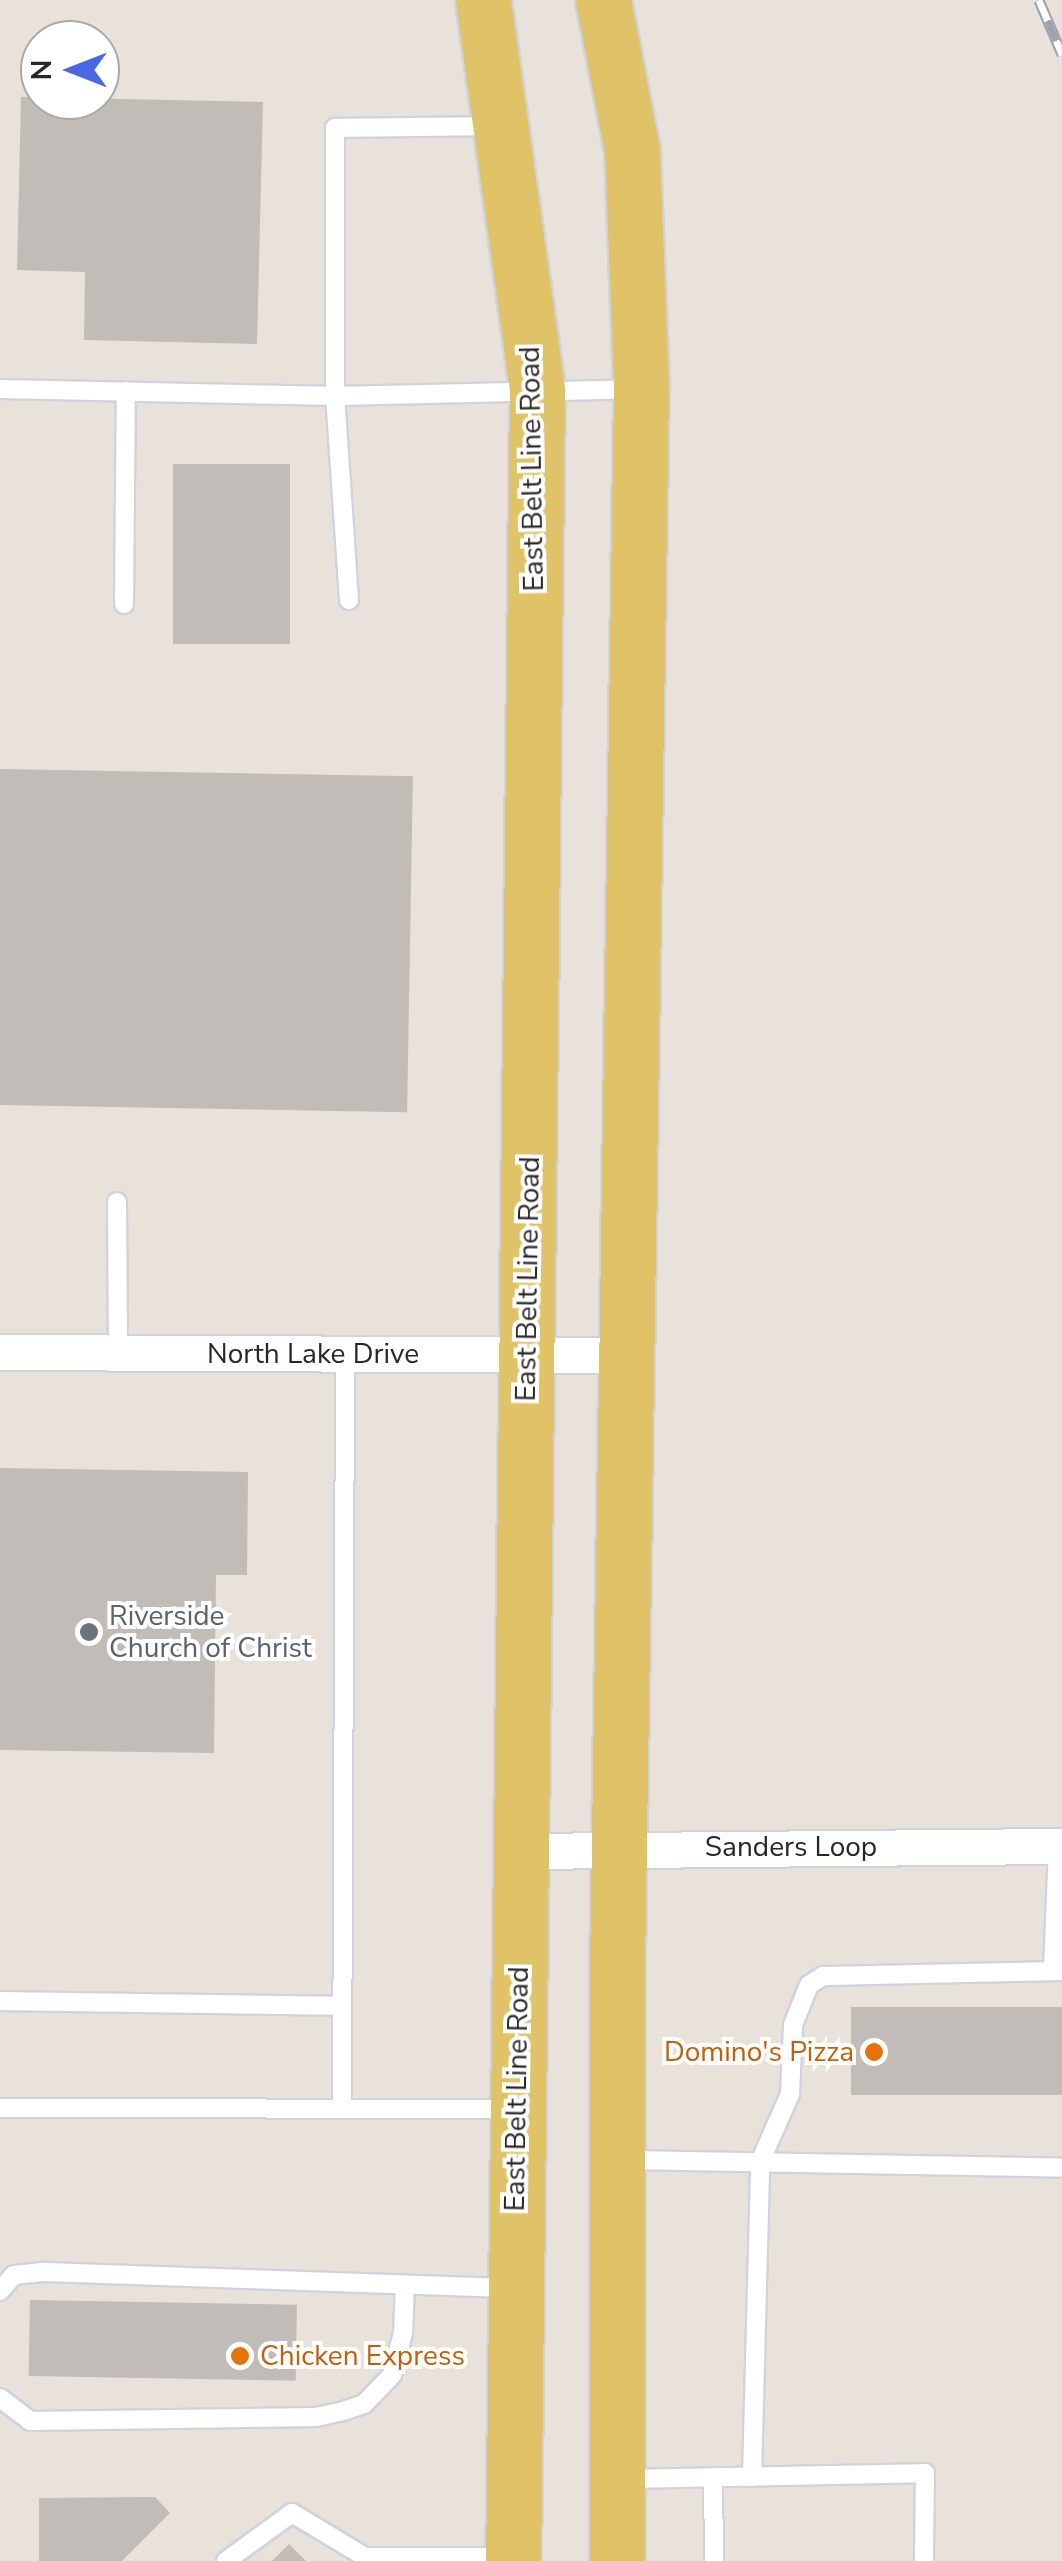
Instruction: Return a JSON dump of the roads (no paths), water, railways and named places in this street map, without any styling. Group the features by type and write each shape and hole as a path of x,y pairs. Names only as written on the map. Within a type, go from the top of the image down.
{"main road":[{"name":"East Belt Line Road","path":"483,0 504,126 537,389 513,2559"},
{"path":"603,0 632,150 641,389 619,1848 617,2561"}],"street":[{"name":"North Lake Drive","path":"0,1352 626,1355"},
{"name":"Sanders Loop","path":"519,1851 1060,1846"}],"lane":[{"path":"350,600 335,396 335,128 504,126"},
{"path":"0,389 335,396 641,389"},
{"path":"124,604 126,392"},
{"path":"117,1202 118,1353"},
{"path":"342,2109 345,1354"},
{"path":"752,2477 760,2162 790,2094 797,2006 809,1986 823,1976 1058,1971 1060,1846"},
{"path":"0,2001 342,2006"},
{"path":"0,2108 517,2109"},
{"path":"618,2160 1062,2168"},
{"path":"0,2291 14,2275 46,2272 516,2288"},
{"path":"0,2398 30,2421 316,2417 340,2412 364,2404 392,2375 404,2333 405,2285"},
{"path":"618,2480 925,2473 924,2561"},
{"path":"713,2477 714,2561"},
{"path":"226,2561 292,2513 364,2559 513,2559"}],"railway":[{"path":"1039,0 1062,54"}],"place":[{"name":"Riverside Church of Christ","path":"89,1632"},
{"name":"Domino's Pizza","path":"874,2052"},
{"name":"Chicken Express","path":"240,2356"}]}
